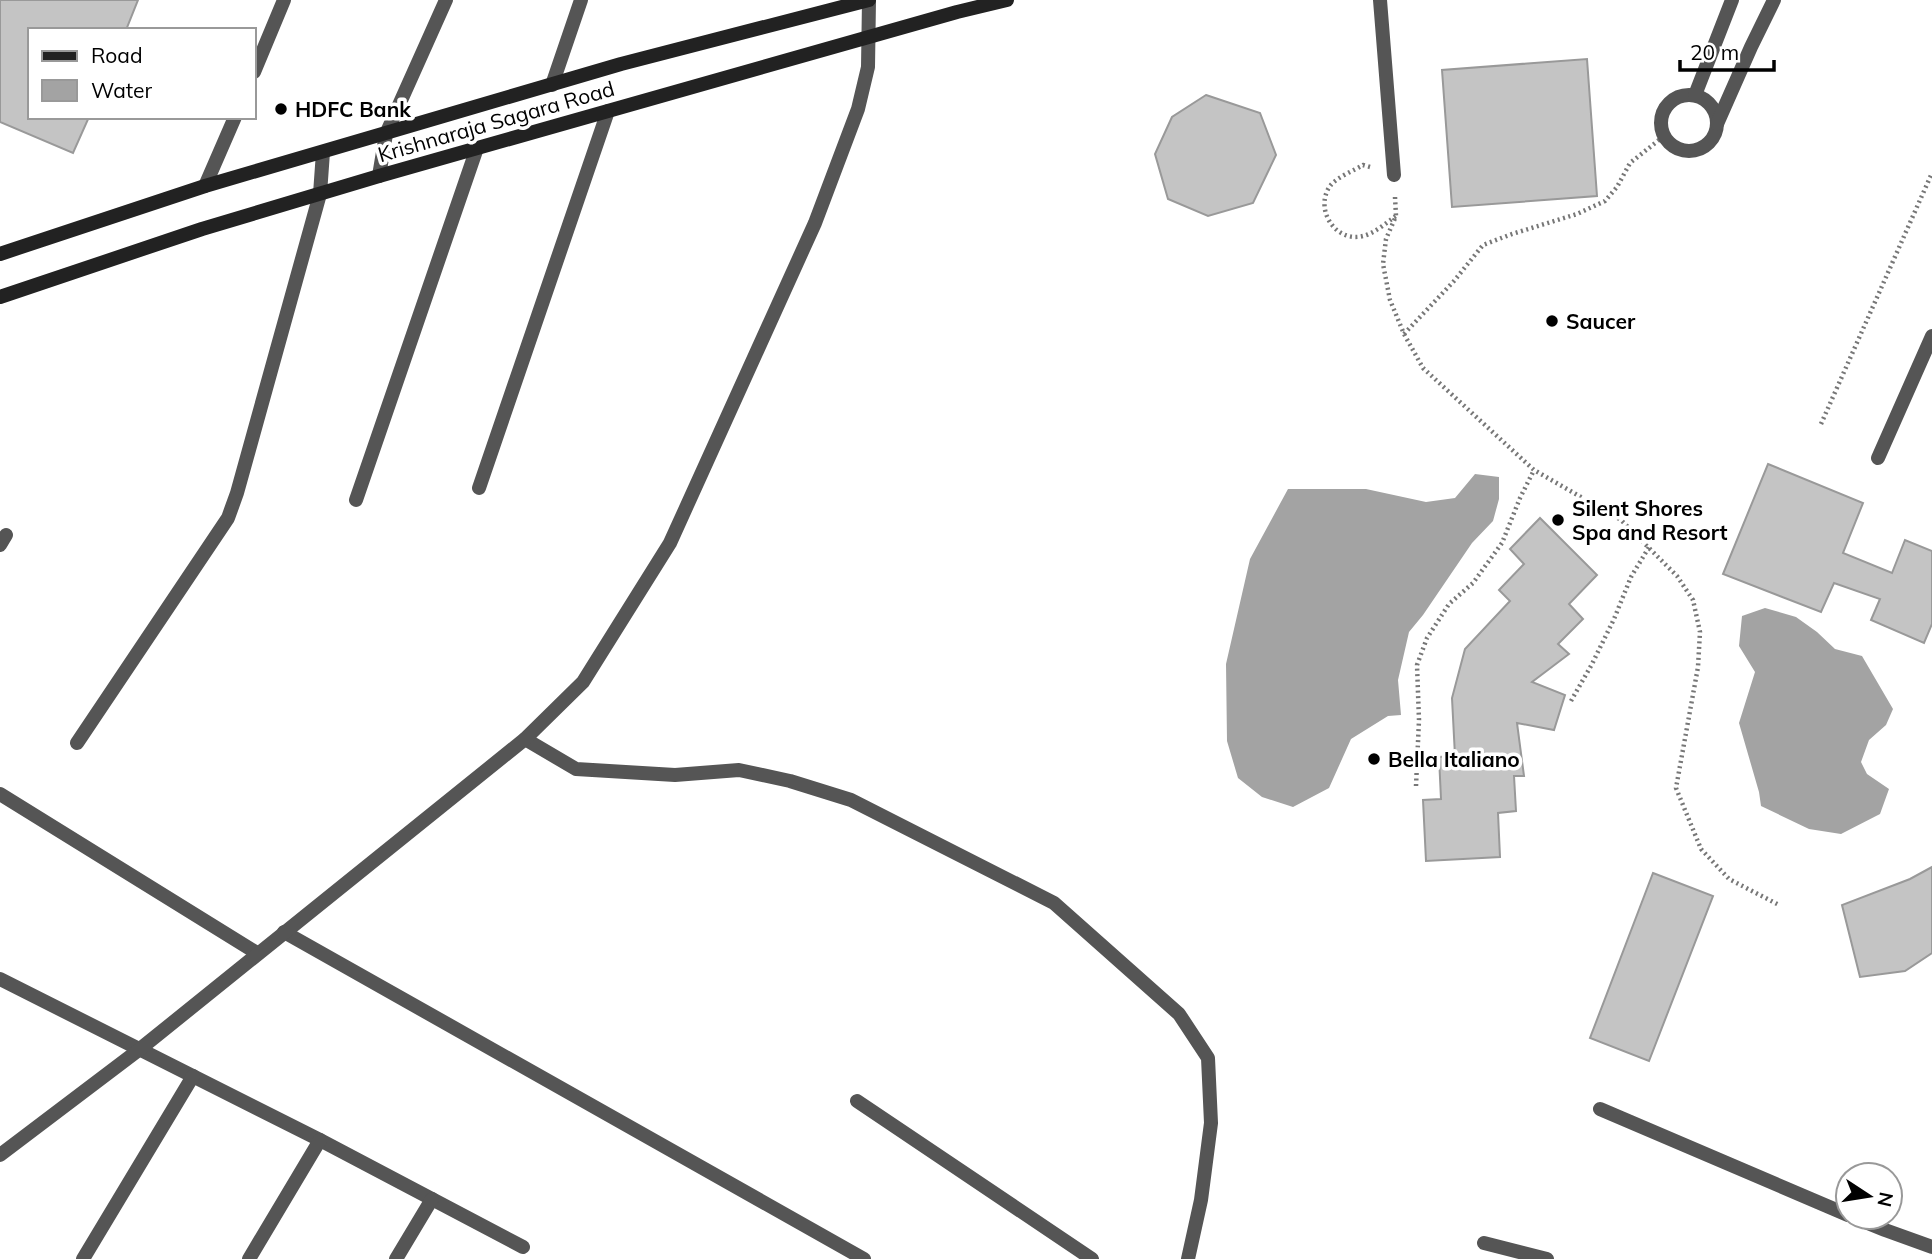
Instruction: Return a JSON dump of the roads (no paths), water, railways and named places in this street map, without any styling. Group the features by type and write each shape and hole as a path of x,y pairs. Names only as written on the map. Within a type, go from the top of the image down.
{"main road":[{"name":"Krishnaraja Sagara Road","path":"0,254 205,186 621,64 869,0"},
{"name":"Krishnaraja Sagara Road","path":"0,298 202,229 379,176 1007,0"}],"street":[{"path":"256,67 284,0"},
{"path":"379,176 386,134 446,0"},
{"path":"552,85 581,0"},
{"path":"0,1155 139,1049 525,739 583,682 670,543 815,223 858,108 868,67 869,0"},
{"path":"1380,0 1394,175"},
{"path":"1695,95 1732,0"},
{"path":"1717,124 1716,114 1711,106 1695,95 1676,98 1667,105 1661,123 1669,144 1678,150 1689,152 1707,145 1713,138 1774,0"},
{"path":"479,488 608,111"},
{"path":"205,186 234,119"},
{"path":"356,500 477,148"},
{"path":"77,743 228,518 320,194 323,152"},
{"path":"1878,458 1932,337"},
{"path":"525,739 576,769 675,775 739,770 790,781 839,796 913,830 1054,903 1180,1014 1208,1058 1211,1123 1201,1200 1188,1259"},
{"path":"0,794 257,953"},
{"path":"284,932 864,1259"},
{"path":"0,979 320,1140 523,1247"},
{"path":"83,1259 193,1076"},
{"path":"857,1101 1092,1259"},
{"path":"1600,1109 1834,1209"},
{"path":"249,1259 320,1140"},
{"path":"396,1259 432,1199"},
{"path":"1888,1231 1932,1247"},
{"path":"1484,1243 1547,1259"}],"water":[{"path":"1475,474 1499,477 1499,499 1493,521 1472,543 1409,632 1398,680 1401,715 1388,716 1351,739 1329,788 1293,807 1262,797 1238,778 1227,741 1226,664 1250,559 1288,489 1366,489 1426,502 1455,498"},
{"path":"1765,608 1796,617 1835,649 1862,656 1893,709 1886,725 1869,740 1861,762 1867,774 1889,789 1880,814 1841,834 1809,829 1761,806 1739,723 1755,672 1739,646 1742,616"}],"place":[{"name":"HDFC Bank","path":"281,109"},
{"name":"Saucer","path":"1552,321"},
{"name":"Silent Shores Spa and Resort","path":"1558,520"},
{"name":"Bella Italiano","path":"1374,759"}]}
